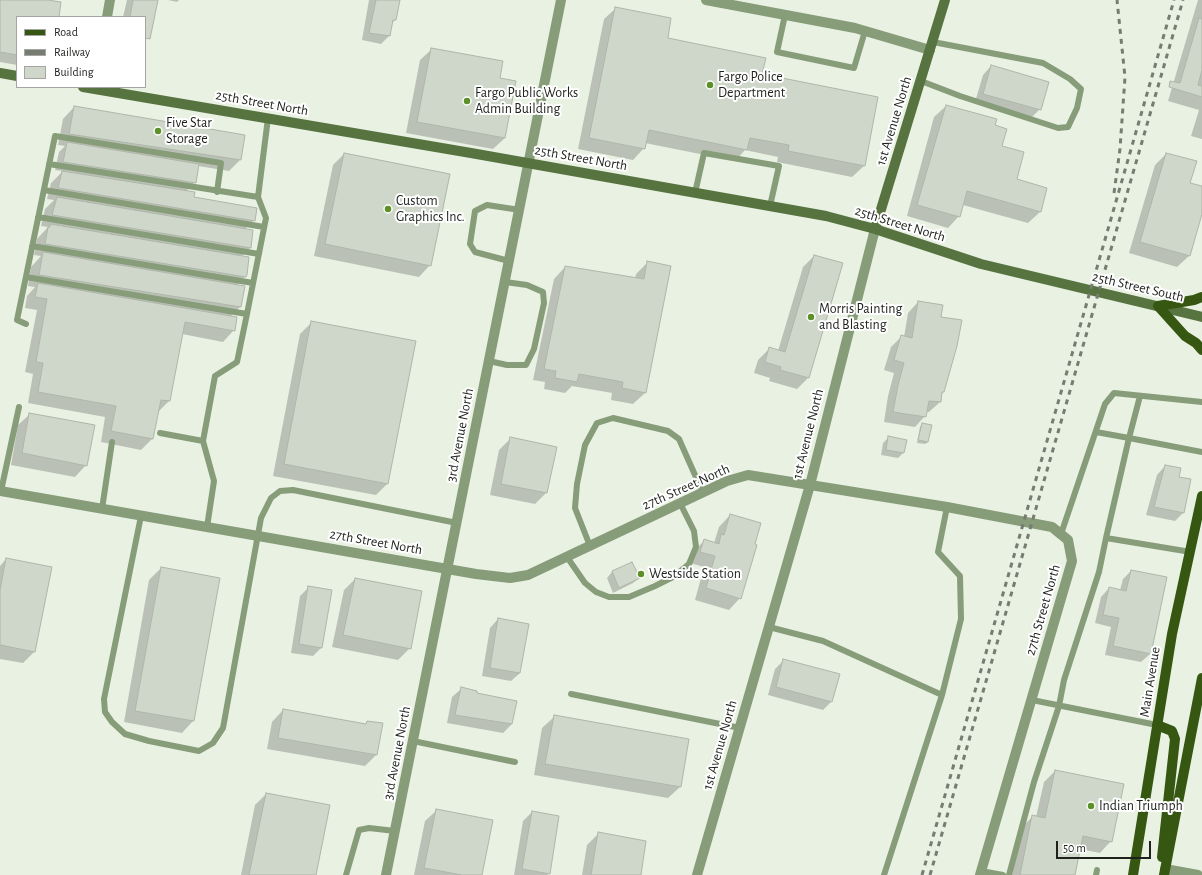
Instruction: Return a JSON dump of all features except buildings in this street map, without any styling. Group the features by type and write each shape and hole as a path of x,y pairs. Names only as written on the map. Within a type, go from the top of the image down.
{"main road":[{"name":"1st Avenue North","path":"875,229 946,0"},
{"path":"0,73 16,76"},
{"name":"25th Street North","path":"90,88 529,163 826,216 875,229 981,264 1068,285"},
{"name":"25th Street South","path":"1068,285 1202,317"},
{"path":"1158,306 1194,300 1202,297"},
{"path":"1158,306 1185,336 1196,343 1202,350"},
{"name":"Main Avenue","path":"1133,875 1172,634 1202,496"},
{"path":"1163,873 1202,678"},
{"path":"1157,725 1172,731 1175,739 1164,828 1163,873"}],"street":[{"path":"107,16 110,0"},
{"name":"3rd Avenue North","path":"386,875 561,0"},
{"path":"706,0 741,3 785,15 931,46"},
{"name":"1st Avenue North","path":"697,875 810,485 875,229"},
{"name":"27th Street North","path":"0,491 448,569 510,578 528,575 727,481 748,475 947,507 1052,527 1068,540 1072,561 981,873"},
{"path":"1163,873 1198,875"}],"lane":[{"path":"785,15 777,52 854,68 865,32"},
{"path":"921,81 960,96 1058,128 1068,127 1077,108 1081,89 1070,79 1043,63 931,46"},
{"path":"207,527 214,481 203,441 215,376 237,362 247,314 266,218 258,197 268,118"},
{"path":"26,324 17,320 55,136 221,163 217,192"},
{"path":"696,193 704,153 711,154 779,166 770,206"},
{"path":"49,164 217,192 258,197"},
{"path":"44,190 264,227"},
{"path":"509,261 475,252 470,244 475,211 487,205 520,210"},
{"path":"38,217 259,254"},
{"path":"32,246 253,283"},
{"path":"26,277 247,314"},
{"path":"489,361 507,365 526,365 534,350 544,303 543,292 527,285 505,282"},
{"path":"1061,534 1105,404 1114,393 1202,402"},
{"path":"1009,875 1034,782 1059,706 1064,680 1099,572 1140,396"},
{"path":"0,491 19,407"},
{"path":"590,546 576,508 577,484 585,445 597,423 613,418 668,431 679,439 703,493"},
{"path":"1096,432 1202,452"},
{"path":"160,433 203,441"},
{"path":"102,509 112,442"},
{"path":"141,516 104,699 105,712 112,722 126,734 149,741 199,750 213,743 223,728 261,518 271,498 280,491 293,490 457,523"},
{"path":"567,557 585,583 596,592 609,597 629,597 655,586 673,577 689,564 696,547 694,531 680,503"},
{"path":"884,875 942,695 961,619 960,576 938,552 947,507"},
{"path":"1106,538 1191,552"},
{"path":"769,627 823,641 942,695"},
{"path":"571,694 740,728"},
{"path":"1032,700 1157,725"},
{"path":"413,741 515,762"},
{"path":"346,875 358,830 369,828 395,831"},
{"path":"981,873 1003,875"}],"railway":[{"path":"1114,193 1120,149 1125,77 1117,0"},
{"path":"922,875 1174,0"},
{"path":"930,875 1183,0"}],"place":[{"name":"Fargo Police Department","path":"710,85"},
{"name":"Fargo Public Works Admin Building","path":"467,101"},
{"name":"Five Star Storage","path":"158,131"},
{"name":"Custom Graphics Inc.","path":"388,209"},
{"name":"Morris Painting and Blasting","path":"811,317"},
{"name":"Westside Station","path":"641,574"},
{"name":"Indian Triumph","path":"1091,806"}]}
